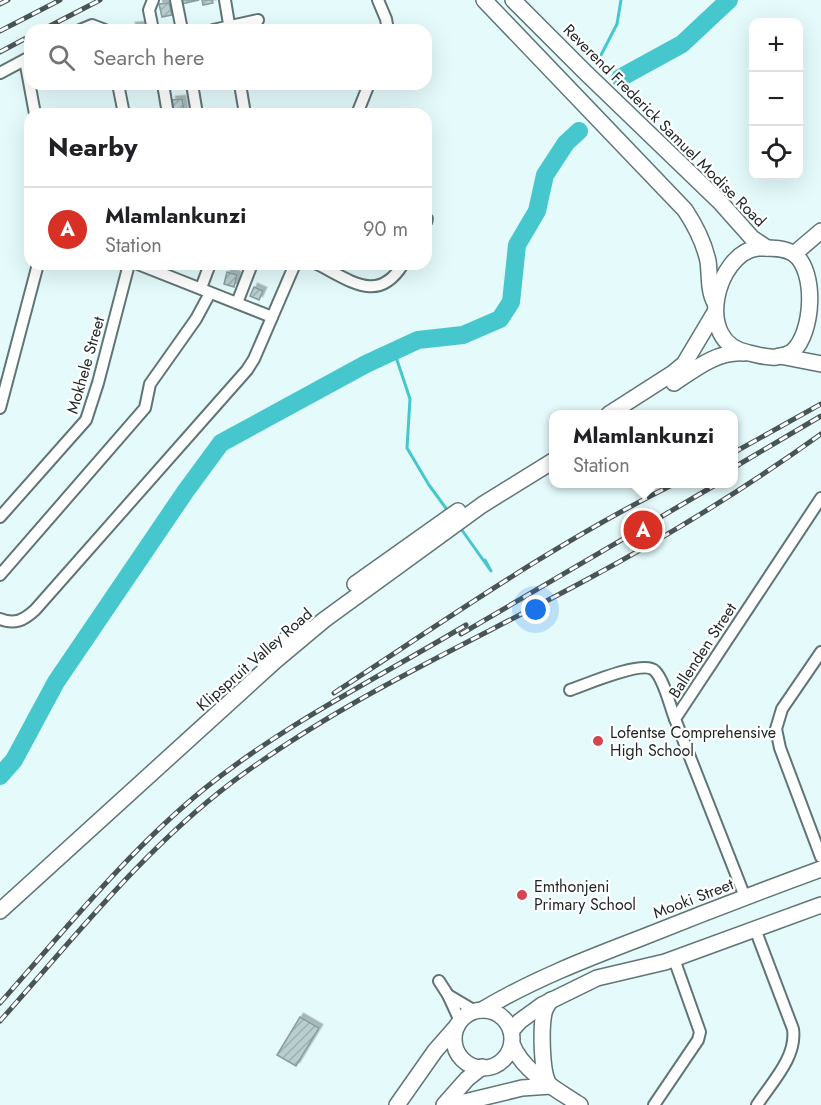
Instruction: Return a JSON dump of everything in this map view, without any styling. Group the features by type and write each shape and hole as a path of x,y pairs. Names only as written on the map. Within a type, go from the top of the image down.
{"main road":[{"path":"484,0 685,210 695,226 707,259 711,294 720,328 728,343 737,350 750,354"},
{"name":"Reverend Frederick Samuel Modise Road","path":"513,0 671,153 752,238 767,248"},
{"path":"794,254 821,231"},
{"path":"615,410 684,364 715,307 722,282 743,253 753,249 767,248 783,249 794,254 803,266 810,288 821,310"},
{"path":"632,410 714,358 734,352 764,357 780,356 794,350 803,336 810,288 821,269"},
{"path":"780,356 821,364"},
{"name":"Klipspruit Valley Road","path":"0,898 281,642 345,591 431,536 549,453"},
{"name":"Klipspruit Valley Road","path":"480,502 549,463"},
{"name":"Klipspruit Valley Road","path":"0,911 275,661 431,536"},
{"name":"Mooki Street","path":"478,1011 579,962 821,869"},
{"path":"499,1063 509,1052 511,1038 531,1012 553,999 597,978 674,959 821,905"},
{"path":"551,1086 544,1072 543,1020 545,1009 553,999"},
{"path":"397,1105 435,1052 459,1024 478,1011 500,1015 507,1022 515,1052 551,1086 580,1105"},
{"path":"459,1024 455,1044 460,1056 470,1064 482,1067"},
{"path":"444,1105 466,1079 482,1067 499,1063 534,1072"},
{"path":"452,1105 522,1088 551,1086"}],"street":[{"path":"152,24 149,10 153,0"},
{"path":"176,0 181,24"},
{"path":"225,0 228,24"},
{"path":"378,0 386,24"},
{"path":"244,24 258,20"},
{"path":"0,73 24,61"},
{"path":"32,90 34,108"},
{"path":"119,90 123,108"},
{"path":"164,90 167,108"},
{"path":"193,90 196,108"},
{"path":"241,90 244,108"},
{"path":"359,108 367,90"},
{"path":"0,407 36,270"},
{"name":"Mokhele Street","path":"0,517 86,420 127,270"},
{"path":"155,270 272,317"},
{"path":"172,276 174,270"},
{"path":"0,575 145,408 150,384 196,319 206,290 209,270"},
{"path":"237,303 250,270"},
{"path":"0,619 11,622 21,621 35,610 247,370 293,270"},
{"path":"330,270 369,288 382,286 398,270"},
{"name":"Ballenden Street","path":"745,897 675,719 821,498"},
{"path":"0,500 8,508"},
{"path":"821,652 782,709 777,729 780,748 821,857"},
{"path":"570,690 638,667 651,668 660,679 675,719"},
{"path":"756,929 794,1037 791,1053 757,1105"},
{"path":"654,1105 698,1040 700,1032 674,959"},
{"path":"439,981 448,994 459,1024"},
{"path":"448,994 478,1011"}],"building":[{"path":"180,0 199,0 181,4"},
{"path":"202,0 212,0 213,3 203,5"},
{"path":"169,3 172,15 162,17 159,4"},
{"path":"182,99 184,108 173,108 172,100"},
{"path":"227,272 237,275 234,287 224,284"},
{"path":"254,287 263,291 259,300 250,296"},
{"path":"300,1017 319,1028 296,1066 277,1055"}],"waterway":[{"path":"601,55 617,24 621,0"},
{"path":"620,78 682,44 729,0"},
{"path":"0,776 14,760 56,682 221,443 366,364 418,340 463,335 500,319 511,302 517,245 537,211 545,175 566,143 579,131"},
{"path":"394,351 410,399 407,448 448,511"},
{"path":"459,526 491,571 485,560"}],"railway":[{"path":"0,4 8,0"},
{"path":"0,31 60,0"},
{"path":"54,24 100,0"},
{"path":"0,52 24,39"},
{"path":"738,450 821,404"},
{"path":"738,465 821,416"},
{"path":"0,1021 138,866 199,809 231,783 273,753 360,699 586,580 677,529 821,434"},
{"path":"334,693 459,610 586,531 666,488"},
{"path":"461,634 710,488"},
{"path":"0,1003 123,865 204,789 266,743 466,625"}],"place":[{"name":"Mlamlankunzi","path":"643,530"},
{"name":"Lofentse Comprehensive High School","path":"598,741"},
{"name":"Emthonjeni Primary School","path":"522,895"}]}
